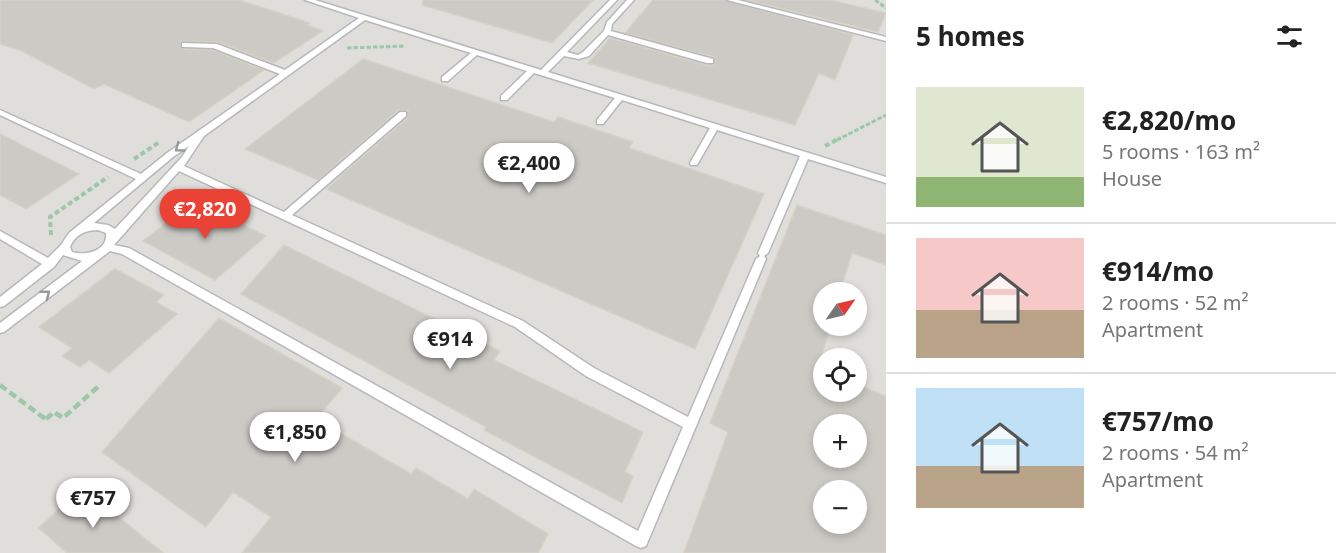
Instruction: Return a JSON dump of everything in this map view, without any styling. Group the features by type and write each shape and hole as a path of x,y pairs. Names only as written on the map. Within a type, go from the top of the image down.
{"lane":[{"path":"308,0 886,180"},
{"path":"543,74 614,0"},
{"path":"562,54 582,56 607,32 609,23 631,0"},
{"path":"730,0 886,39"},
{"path":"0,303 50,264 65,247 70,237 142,178 363,18"},
{"path":"607,32 710,61"},
{"path":"186,45 214,46 286,73"},
{"path":"445,79 475,52"},
{"path":"504,98 532,70"},
{"path":"600,122 620,98"},
{"path":"0,112 142,178"},
{"path":"285,216 403,114"},
{"path":"694,164 715,127"},
{"path":"0,329 110,243 178,167 201,134"},
{"path":"110,243 641,541 806,155"},
{"path":"178,167 519,324 590,372 690,424"},
{"path":"81,229 102,226 111,231 110,243"},
{"path":"0,234 50,264"},
{"path":"65,247 68,254 73,257 95,255"}],"path":[{"path":"876,0 886,2"},
{"path":"876,0 886,8"},
{"path":"347,42 338,48 412,45"},
{"path":"824,147 886,115"},
{"path":"0,386 47,420 54,412 63,418 100,385"}],"shaded area":[{"path":"0,0 886,0 886,553 0,553"}],"building":[{"path":"0,0 239,0 310,23 307,25 323,31 274,63 218,42 180,41 182,49 213,50 264,70 189,122 104,84 94,89 22,51 0,44"},
{"path":"423,0 593,0 552,43 422,5"},
{"path":"653,0 725,0 853,35 835,80 819,73 795,125 588,63 610,38 706,65 715,65 714,57 625,33"},
{"path":"747,0 830,0 886,13 878,32"},
{"path":"363,59 554,122 558,117 633,142 629,148 764,194 695,349 326,189 407,118 408,110 399,110 318,180 245,149"},
{"path":"0,134 79,174 26,209 0,195"},
{"path":"195,201 266,236 215,280 143,241"},
{"path":"797,205 886,235 886,265 852,253 843,282 813,282 813,336 827,336 824,348 813,348 813,402 867,402 867,388 886,396 886,553 684,553 728,432 710,423"},
{"path":"284,245 500,351 494,360 643,432 625,472 633,476 622,503 484,430 486,427 241,294"},
{"path":"115,269 164,295 156,302 177,314 109,373 89,360 80,367 62,356 72,348 39,327"},
{"path":"219,318 342,388 316,419 411,474 416,468 468,499 474,489 548,534 538,553 242,553 271,517 233,492 206,527 102,452"},
{"path":"82,487 163,553 67,553 39,528"}]}
